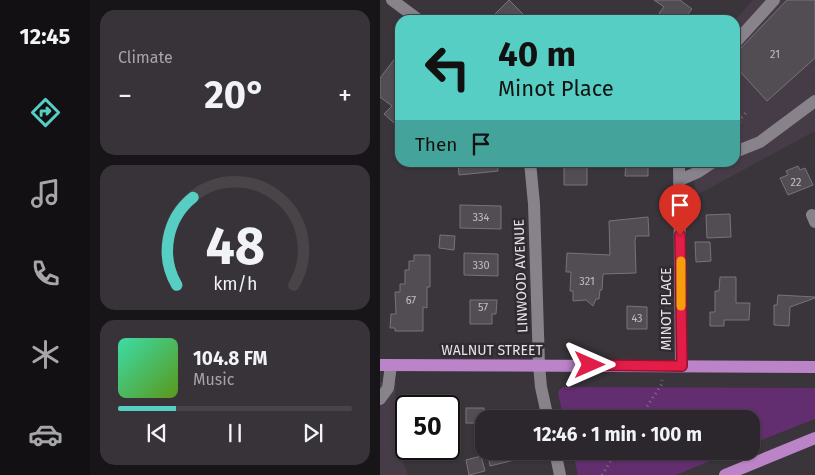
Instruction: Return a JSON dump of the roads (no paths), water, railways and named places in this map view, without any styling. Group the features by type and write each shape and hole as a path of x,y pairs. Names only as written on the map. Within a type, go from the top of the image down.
{"main road":[{"name":"WALNUT STREET","path":"386,365 815,367"},
{"path":"725,475 815,438"}],"street":[{"path":"392,0 412,15"},
{"path":"740,38 774,0"},
{"path":"740,146 760,142 815,101"},
{"name":"LINWOOD AVENUE","path":"530,167 534,204 539,365 546,410"},
{"name":"MINOT PLACE","path":"679,167 682,366"},
{"path":"680,180 705,167"},
{"path":"380,399 388,388 386,365"},
{"path":"557,460 560,475"}]}
